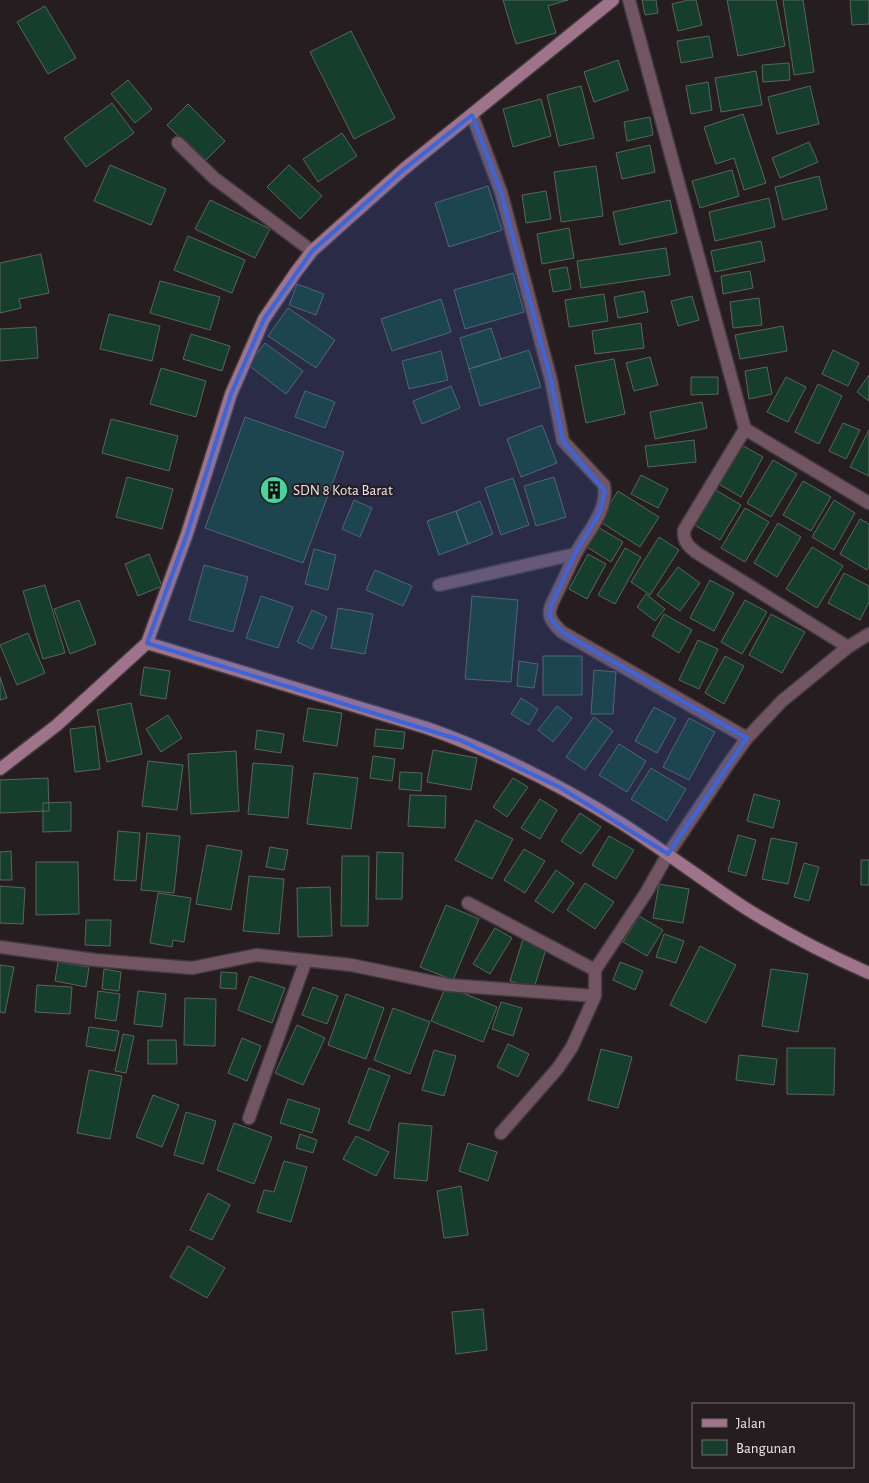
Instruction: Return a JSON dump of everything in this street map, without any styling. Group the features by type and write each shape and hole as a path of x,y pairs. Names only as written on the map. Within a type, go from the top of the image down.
{"street":[{"path":"0,769 57,726 147,643 187,534 231,394 264,320 312,251 404,169 612,0"},
{"path":"629,0 745,429 869,503"},
{"path":"472,115 501,192 551,380 563,441 604,485 605,497 602,508 575,554 551,606 550,617 553,624 562,632 748,738"},
{"path":"178,143 214,178 312,251"},
{"path":"745,429 686,524 683,537 688,546 697,553 848,647"},
{"path":"439,585 575,554"},
{"path":"501,1133 558,1068 572,1047 594,996 595,970 646,893 668,854 727,766 748,738 782,701 848,647 869,634"},
{"path":"147,643 428,728 504,759 559,787 618,822 668,854 742,906 780,929 827,954 869,973"},
{"path":"468,903 595,970"},
{"path":"0,947 104,961 192,968 257,955 351,965 448,985 594,996"},
{"path":"249,1118 306,960"}],"highlighted area":[{"path":"472,115 501,192 551,380 563,441 605,491 600,512 575,554 551,606 550,617 562,632 747,738 668,854 559,787 460,740 147,643 187,534 231,394 264,319 312,251 404,169"}],"building":[{"path":"503,0 568,0 548,6 556,33 516,44"},
{"path":"642,0 656,0 658,13 645,15"},
{"path":"696,0 702,25 678,31 672,4"},
{"path":"727,0 776,0 785,46 738,56"},
{"path":"783,0 803,0 814,72 794,75"},
{"path":"850,0 869,0 869,24 852,25"},
{"path":"45,6 76,58 48,74 17,22"},
{"path":"351,31 395,118 354,139 310,52"},
{"path":"709,36 713,57 681,63 677,41"},
{"path":"618,60 628,90 594,102 584,72"},
{"path":"789,63 790,80 763,82 762,65"},
{"path":"756,71 762,105 721,112 715,78"},
{"path":"128,80 152,109 135,123 111,94"},
{"path":"708,82 712,110 691,114 686,86"},
{"path":"581,86 594,138 559,146 547,95"},
{"path":"810,86 819,124 777,134 768,97"},
{"path":"541,99 551,136 513,147 503,109"},
{"path":"112,103 134,133 86,167 64,138"},
{"path":"188,104 225,141 204,162 167,125"},
{"path":"743,114 766,183 744,190 734,158 716,164 704,127"},
{"path":"650,117 653,135 627,141 624,122"},
{"path":"342,133 357,156 318,182 303,159"},
{"path":"809,142 818,162 780,178 772,158"},
{"path":"650,145 655,172 622,179 616,153"},
{"path":"110,165 166,189 151,225 94,201"},
{"path":"289,165 322,196 300,219 267,187"},
{"path":"596,166 603,216 561,222 554,172"},
{"path":"732,170 739,196 700,208 692,181"},
{"path":"819,176 827,209 783,220 775,187"},
{"path":"488,186 502,230 449,247 435,203"},
{"path":"546,191 551,219 526,223 522,195"},
{"path":"769,198 775,227 715,241 709,212"},
{"path":"210,200 270,229 255,258 195,229"},
{"path":"670,200 677,233 620,245 613,212"},
{"path":"569,228 574,258 542,264 537,234"},
{"path":"188,236 245,260 232,293 174,270"},
{"path":"761,241 765,261 715,272 711,251"},
{"path":"666,248 670,275 581,288 577,261"},
{"path":"41,254 49,293 19,299 21,308 0,313 0,263"},
{"path":"567,267 571,289 553,292 549,270"},
{"path":"750,271 753,288 723,294 721,276"},
{"path":"513,273 524,312 465,329 454,290"},
{"path":"160,281 220,297 210,330 150,313"},
{"path":"297,284 324,294 316,315 289,305"},
{"path":"644,291 648,312 618,318 614,297"},
{"path":"604,294 608,321 569,327 565,300"},
{"path":"692,296 699,320 678,326 671,301"},
{"path":"759,298 762,325 733,328 730,302"},
{"path":"441,299 451,332 392,351 381,319"},
{"path":"288,308 335,340 316,368 268,336"},
{"path":"109,314 160,326 152,361 100,349"},
{"path":"641,323 644,348 595,354 592,331"},
{"path":"783,326 787,351 740,359 735,335"},
{"path":"36,327 38,358 0,361 0,329"},
{"path":"491,328 501,359 469,369 460,338"},
{"path":"191,334 230,346 222,371 183,359"},
{"path":"265,343 303,371 286,394 248,365"},
{"path":"529,350 541,387 480,406 469,369"},
{"path":"833,350 859,363 848,386 822,374"},
{"path":"441,351 448,380 409,389 402,361"},
{"path":"650,357 658,385 634,391 626,363"},
{"path":"614,359 625,414 586,423 575,366"},
{"path":"767,367 772,394 749,399 745,371"},
{"path":"161,368 206,381 196,417 150,404"},
{"path":"869,375 869,401 857,392"},
{"path":"691,377 718,377 718,394 691,395"},
{"path":"786,377 806,387 788,422 767,412"},
{"path":"818,384 842,396 819,444 795,432"},
{"path":"451,386 460,408 422,424 413,401"},
{"path":"305,391 335,402 325,428 295,417"},
{"path":"702,402 707,428 655,439 650,412"},
{"name":"SDN 8 Kota Barat","path":"245,417 344,452 303,563 205,528"},
{"path":"111,419 178,436 169,471 102,453"},
{"path":"843,423 860,430 846,459 829,451"},
{"path":"542,425 557,463 521,477 507,439"},
{"path":"869,430 869,476 850,467"},
{"path":"694,440 696,462 648,467 645,446"},
{"path":"740,444 763,457 741,497 717,483"},
{"path":"773,460 797,474 771,517 747,503"},
{"path":"641,475 668,489 658,508 631,494"},
{"path":"127,477 173,489 162,529 116,517"},
{"path":"554,477 566,517 536,526 524,486"},
{"path":"513,478 529,525 501,535 485,488"},
{"path":"803,481 831,497 811,531 783,515"},
{"path":"714,489 741,505 720,540 693,524"},
{"path":"618,491 659,517 640,547 599,521"},
{"path":"354,500 372,508 360,537 342,529"},
{"path":"834,500 855,513 834,550 812,537"},
{"path":"480,501 493,534 468,544 456,511"},
{"path":"745,508 769,522 745,562 721,548"},
{"path":"456,511 468,544 439,555 427,521"},
{"path":"860,519 869,524 869,567 867,570 840,554"},
{"path":"778,523 801,537 777,577 754,563"},
{"path":"596,526 623,542 611,562 585,546"},
{"path":"659,537 679,550 650,595 631,582"},
{"path":"812,547 843,566 817,608 786,589"},
{"path":"625,548 641,557 615,604 598,595"},
{"path":"314,549 336,555 328,590 305,584"},
{"path":"149,554 162,586 138,596 125,564"},
{"path":"588,554 606,564 587,599 569,589"},
{"path":"204,565 248,577 233,632 189,620"},
{"path":"678,567 700,583 680,611 657,595"},
{"path":"375,570 412,586 403,606 366,590"},
{"path":"844,573 869,586 869,602 860,620 828,603"},
{"path":"710,580 734,593 714,631 690,618"},
{"path":"45,585 65,653 43,659 23,591"},
{"path":"646,594 665,609 655,621 637,607"},
{"path":"261,596 293,607 278,648 246,638"},
{"path":"472,596 518,600 511,682 465,679"},
{"path":"79,600 96,644 70,654 54,609"},
{"path":"745,600 767,612 742,654 721,642"},
{"path":"338,608 373,614 365,654 331,648"},
{"path":"312,610 327,617 312,649 297,642"},
{"path":"664,614 692,630 679,653 652,636"},
{"path":"771,614 805,632 782,673 749,655"},
{"path":"28,633 45,673 17,685 0,645"},
{"path":"698,640 718,649 699,689 679,680"},
{"path":"543,656 582,656 582,695 543,695"},
{"path":"725,656 744,666 724,704 705,693"},
{"path":"519,661 538,664 534,688 517,686"},
{"path":"144,667 170,671 166,699 140,695"},
{"path":"594,670 616,672 613,714 591,714"},
{"path":"0,677 7,698 0,700"},
{"path":"521,698 538,709 529,725 511,714"},
{"path":"131,703 142,754 107,762 97,710"},
{"path":"557,706 572,718 553,742 538,730"},
{"path":"654,707 676,719 657,753 635,741"},
{"path":"308,708 342,713 337,746 303,741"},
{"path":"168,715 182,738 161,752 146,729"},
{"path":"594,717 613,731 585,770 566,757"},
{"path":"689,718 715,732 689,780 663,767"},
{"path":"95,726 100,769 75,772 70,729"},
{"path":"376,729 405,732 403,749 374,746"},
{"path":"257,730 284,734 281,753 255,749"},
{"path":"619,744 646,761 627,792 599,775"},
{"path":"433,750 477,758 471,790 427,782"},
{"path":"236,751 239,811 191,814 188,754"},
{"path":"373,756 395,759 392,781 370,778"},
{"path":"148,761 183,765 177,810 142,806"},
{"path":"253,763 293,766 288,818 248,814"},
{"path":"651,768 686,789 667,821 631,799"},
{"path":"400,772 422,773 421,791 399,789"},
{"path":"314,773 358,778 351,829 307,824"},
{"path":"48,778 49,811 0,813 0,780"},
{"path":"513,778 528,787 507,817 493,807"},
{"path":"754,794 780,801 773,828 747,821"},
{"path":"410,795 446,796 445,828 408,826"},
{"path":"540,799 557,810 540,839 521,828"},
{"path":"71,802 71,831 43,832 43,803"},
{"path":"580,813 601,827 581,854 561,841"},
{"path":"476,820 513,839 492,879 455,860"},
{"path":"118,831 140,833 136,881 114,880"},
{"path":"147,833 180,836 174,893 141,890"},
{"path":"738,835 756,840 746,876 728,871"},
{"path":"609,836 634,850 616,879 592,865"},
{"path":"771,838 797,843 788,884 762,879"},
{"path":"207,845 242,851 231,910 196,904"},
{"path":"270,847 288,850 284,870 266,867"},
{"path":"524,849 545,861 525,893 504,880"},
{"path":"11,851 12,880 0,880 0,852"},
{"path":"377,852 403,853 402,899 376,899"},
{"path":"342,856 369,856 368,926 341,926"},
{"path":"861,860 869,860 869,885 861,885"},
{"path":"36,862 78,862 79,914 36,915"},
{"path":"804,863 819,867 809,901 794,897"},
{"path":"556,870 574,883 553,913 535,901"},
{"path":"249,876 284,879 279,934 243,931"},
{"path":"585,883 614,902 595,929 567,910"},
{"path":"659,884 689,889 683,923 653,918"},
{"path":"0,886 25,888 23,924 0,923"},
{"path":"330,887 332,936 298,937 297,888"},
{"path":"158,893 191,898 184,942 173,940 172,947 150,943"},
{"path":"446,905 479,919 453,980 420,967"},
{"path":"639,916 663,930 647,956 623,942"},
{"path":"86,920 111,920 110,946 85,945"},
{"path":"495,928 512,938 490,974 473,964"},
{"path":"664,934 684,941 676,963 656,957"},
{"path":"523,939 547,946 534,988 510,981"},
{"path":"700,946 736,965 706,1023 670,1005"},
{"path":"58,962 89,967 86,987 55,981"},
{"path":"620,962 643,971 635,990 613,980"},
{"path":"0,965 14,967 5,1013 0,1012"},
{"path":"104,969 121,972 119,991 102,989"},
{"path":"771,969 808,974 798,1032 762,1026"},
{"path":"221,972 237,973 236,989 220,988"},
{"path":"250,976 285,988 272,1023 238,1010"},
{"path":"37,985 72,987 70,1014 35,1012"},
{"path":"446,986 497,1007 483,1042 431,1021"},
{"path":"313,987 338,996 327,1024 302,1015"},
{"path":"98,991 120,994 116,1021 95,1018"},
{"path":"138,991 166,994 162,1027 134,1024"},
{"path":"346,994 384,1008 366,1059 328,1045"},
{"path":"185,998 216,999 215,1046 184,1045"},
{"path":"501,1002 522,1008 513,1036 492,1029"},
{"path":"393,1008 430,1022 410,1074 374,1060"},
{"path":"297,1025 325,1038 303,1085 275,1073"},
{"path":"89,1027 119,1031 115,1051 86,1046"},
{"path":"123,1034 134,1036 126,1073 115,1071"},
{"path":"242,1038 261,1046 247,1081 228,1073"},
{"path":"148,1040 176,1040 177,1064 148,1064"},
{"path":"508,1044 529,1054 518,1077 497,1067"},
{"path":"787,1048 835,1048 834,1095 787,1094"},
{"path":"601,1049 632,1057 618,1108 588,1100"},
{"path":"434,1050 456,1056 444,1096 422,1090"},
{"path":"739,1055 777,1059 774,1085 736,1080"},
{"path":"369,1068 390,1076 369,1131 348,1123"},
{"path":"89,1070 122,1076 110,1139 77,1133"},
{"path":"153,1095 179,1105 162,1147 136,1137"},
{"path":"288,1099 320,1109 312,1133 280,1123"},
{"path":"186,1112 216,1121 203,1164 174,1155"},
{"path":"234,1123 272,1137 254,1184 217,1170"},
{"path":"399,1123 432,1126 427,1181 394,1178"},
{"path":"300,1134 317,1140 313,1153 296,1148"},
{"path":"356,1136 389,1152 376,1176 343,1159"},
{"path":"468,1143 497,1152 488,1181 459,1171"},
{"path":"284,1161 307,1167 291,1222 257,1212 264,1190 274,1192"},
{"path":"461,1186 468,1235 444,1238 437,1191"},
{"path":"208,1193 230,1205 212,1240 190,1230"},
{"path":"188,1246 225,1268 207,1298 170,1277"},
{"path":"483,1309 487,1350 456,1354 452,1312"}],"place":[{"name":"SDN 8 Kota Barat","path":"274,490"}]}
